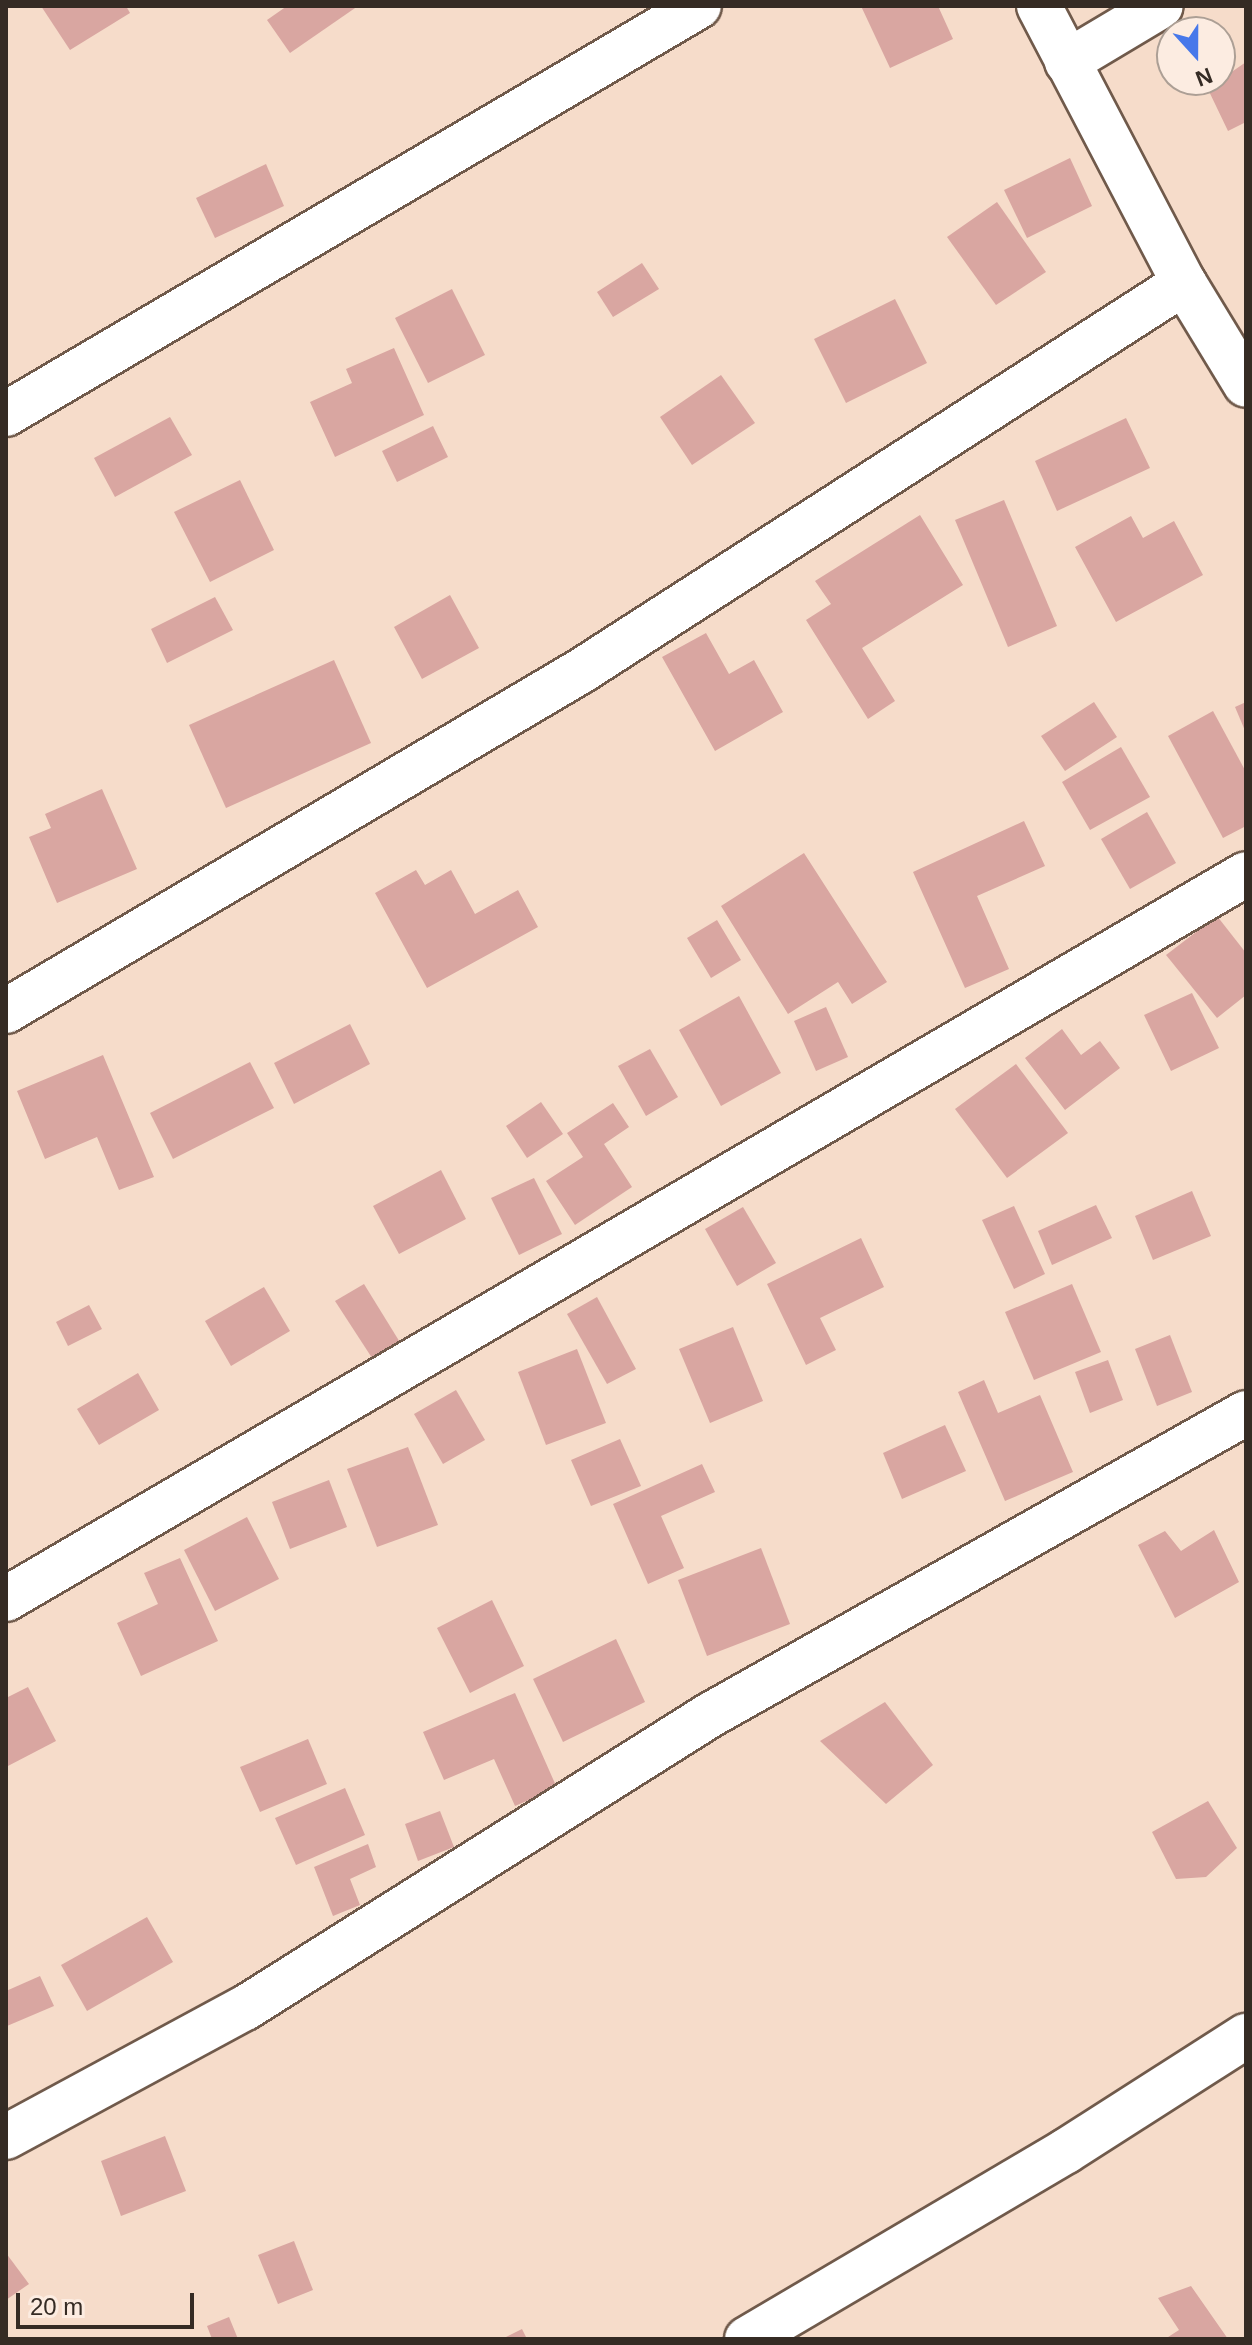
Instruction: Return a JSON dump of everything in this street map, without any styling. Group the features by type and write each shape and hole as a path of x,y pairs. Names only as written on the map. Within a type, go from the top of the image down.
{"street":[{"path":"6,414 699,6"},
{"path":"1039,6 1184,283 1246,385"},
{"path":"1067,62 1161,6"},
{"path":"6,1011 581,671 1184,283"},
{"path":"6,1599 1246,874"},
{"path":"6,2137 245,2008 710,1715 1246,1413"},
{"path":"747,2339 1066,2151 1246,2036"}],"building":[{"path":"41,6 126,6 130,13 70,50"},
{"path":"287,6 358,6 290,53 267,20"},
{"path":"861,6 938,6 953,39 890,68"},
{"path":"1246,62 1246,122 1228,131 1211,96 1236,96 1236,69"},
{"path":"1070,158 1092,206 1027,238 1004,190"},
{"path":"266,164 284,206 215,238 196,198"},
{"path":"997,202 1046,272 996,305 947,237"},
{"path":"642,263 659,289 613,317 597,292"},
{"path":"452,289 485,355 428,383 395,318"},
{"path":"895,299 927,363 846,403 814,339"},
{"path":"394,348 424,415 335,457 310,402 352,383 346,369"},
{"path":"721,375 755,423 692,465 660,417"},
{"path":"170,417 192,455 115,497 94,458"},
{"path":"1126,418 1150,468 1057,511 1035,461"},
{"path":"433,426 448,457 397,482 382,451"},
{"path":"240,480 274,550 210,582 174,512"},
{"path":"1004,500 1057,626 1008,647 955,520"},
{"path":"920,515 963,585 862,648 895,701 868,719 806,620 831,604 815,581"},
{"path":"1131,516 1143,538 1174,521 1203,575 1116,622 1075,547"},
{"path":"450,595 479,648 422,679 394,627"},
{"path":"215,597 233,630 167,663 151,629"},
{"path":"706,633 729,674 754,660 783,712 715,751 662,657"},
{"path":"334,660 371,743 226,808 189,725"},
{"path":"1094,702 1117,737 1065,771 1041,736"},
{"path":"1246,702 1246,733 1235,707"},
{"path":"1213,711 1246,772 1246,826 1223,838 1168,736"},
{"path":"1121,747 1150,797 1090,830 1062,782"},
{"path":"102,789 137,869 57,903 29,837 51,828 45,814"},
{"path":"1147,812 1176,863 1130,889 1101,839"},
{"path":"1024,821 1045,866 977,896 1009,969 965,988 913,872"},
{"path":"804,853 887,982 852,1004 838,982 788,1014 721,906"},
{"path":"416,870 425,885 451,870 475,914 518,890 538,927 427,988 375,893"},
{"path":"1217,916 1246,953 1246,995 1217,1018 1166,955"},
{"path":"717,920 741,960 711,978 687,938"},
{"path":"1192,993 1219,1048 1171,1071 1144,1015"},
{"path":"739,996 781,1073 721,1106 679,1030"},
{"path":"826,1007 848,1057 816,1071 794,1021"},
{"path":"350,1024 370,1064 294,1104 274,1063"},
{"path":"1062,1029 1081,1055 1100,1041 1120,1068 1065,1110 1025,1058"},
{"path":"650,1049 678,1097 646,1116 618,1066"},
{"path":"103,1055 154,1177 119,1190 97,1137 45,1159 17,1091"},
{"path":"250,1062 274,1108 173,1159 150,1113"},
{"path":"1016,1064 1068,1133 1007,1178 955,1109"},
{"path":"541,1102 563,1134 527,1158 506,1126"},
{"path":"613,1103 629,1127 604,1144 632,1187 575,1225 546,1181 583,1157 567,1133"},
{"path":"441,1170 466,1219 399,1254 373,1206"},
{"path":"534,1178 562,1234 519,1255 491,1198"},
{"path":"1192,1191 1211,1236 1153,1260 1135,1216"},
{"path":"1096,1205 1112,1238 1052,1265 1038,1231"},
{"path":"1014,1206 1045,1274 1014,1289 982,1220"},
{"path":"743,1207 776,1263 737,1286 705,1229"},
{"path":"861,1238 884,1287 820,1318 836,1350 806,1365 767,1284"},
{"path":"364,1284 401,1344 374,1361 335,1301"},
{"path":"1072,1284 1101,1352 1034,1380 1005,1312"},
{"path":"264,1287 290,1331 231,1366 205,1321"},
{"path":"597,1297 636,1369 607,1384 567,1314"},
{"path":"89,1305 102,1329 68,1346 56,1322"},
{"path":"733,1327 763,1401 710,1423 679,1349"},
{"path":"1170,1335 1192,1392 1157,1406 1135,1349"},
{"path":"577,1349 606,1423 546,1445 518,1372"},
{"path":"1108,1360 1123,1400 1090,1413 1075,1372"},
{"path":"138,1373 159,1410 99,1445 77,1409"},
{"path":"984,1380 998,1413 1040,1395 1073,1472 1005,1501 958,1392"},
{"path":"456,1390 485,1440 443,1464 414,1414"},
{"path":"945,1425 966,1471 902,1499 883,1453"},
{"path":"620,1439 641,1486 591,1506 571,1460"},
{"path":"408,1447 438,1525 377,1547 347,1469"},
{"path":"702,1464 715,1492 661,1516 684,1568 648,1584 613,1504"},
{"path":"329,1480 347,1527 290,1549 272,1502"},
{"path":"247,1517 279,1579 215,1611 184,1550"},
{"path":"1214,1530 1239,1582 1175,1618 1138,1545 1165,1531 1181,1551"},
{"path":"761,1548 790,1624 707,1656 678,1580"},
{"path":"180,1558 218,1641 141,1676 117,1623 158,1604 144,1573"},
{"path":"492,1600 524,1666 470,1693 437,1628"},
{"path":"616,1639 645,1702 563,1742 533,1679"},
{"path":"28,1687 56,1741 6,1767 6,1698"},
{"path":"515,1693 557,1788 515,1806 494,1759 444,1780 423,1732"},
{"path":"885,1702 933,1765 886,1804 820,1741"},
{"path":"308,1739 327,1784 260,1812 240,1767"},
{"path":"345,1788 365,1835 296,1865 275,1818"},
{"path":"1208,1801 1237,1848 1206,1877 1176,1879 1152,1832"},
{"path":"440,1811 454,1847 418,1861 405,1824"},
{"path":"368,1844 376,1867 350,1879 360,1905 333,1916 314,1867"},
{"path":"147,1917 173,1962 87,2011 61,1965"},
{"path":"40,1976 54,2006 7,2026 6,1991"},
{"path":"165,2136 186,2191 121,2216 101,2161"},
{"path":"294,2241 313,2290 278,2304 258,2255"},
{"path":"6,2253 29,2284 6,2300"},
{"path":"1191,2286 1228,2339 1165,2339 1179,2330 1158,2298"},
{"path":"229,2317 238,2339 212,2339 207,2326"},
{"path":"522,2329 527,2339 502,2339"}]}
